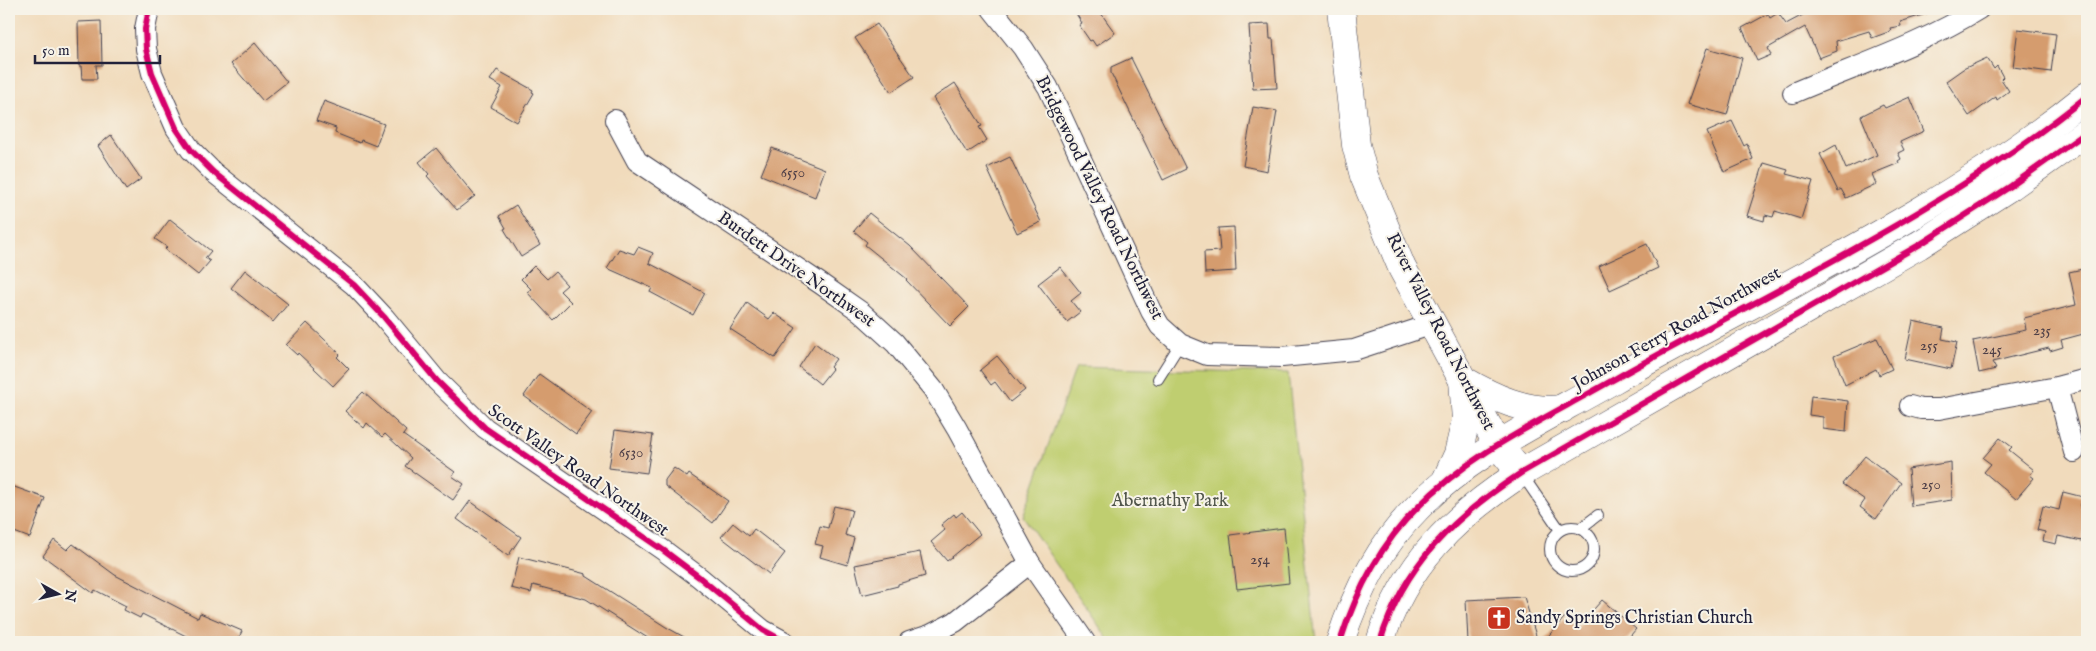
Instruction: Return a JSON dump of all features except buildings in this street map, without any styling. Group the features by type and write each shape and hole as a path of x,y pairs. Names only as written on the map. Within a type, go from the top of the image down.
{"main road":[{"name":"River Valley Road Northwest","path":"1342,9 1356,146 1364,176 1402,268 1498,445 1521,473"},
{"name":"Johnson Ferry Road Northwest","path":"1340,642 1351,612 1376,561 1416,509 1463,468 1498,445 1562,409 1917,213 2008,154 2087,96"},
{"path":"1380,642 1400,594 1434,545 1454,523 1478,502 1521,473 1918,245 2011,186 2087,132"},
{"path":"1463,380 1494,397 1516,405 1541,410 1562,409"},
{"path":"1444,483 1458,454 1464,435 1466,420 1463,380"},
{"path":"1358,642 1373,601 1407,544 1444,503 1482,472 1489,464 1498,445"}],"street":[{"name":"Scott Valley Road Northwest","path":"149,9 145,29 146,49 152,73 176,128 192,150 213,172 354,285 384,317 437,381 485,428 663,550 763,630 785,642"},
{"name":"Bridgewood Valley Road Northwest","path":"992,9 1023,48 1048,86 1151,311 1160,326 1180,344 1207,355 1282,357 1354,350 1433,324"},
{"path":"1794,93 1856,66 1924,40 1979,9"},
{"name":"Burdett Drive Northwest","path":"615,120 637,161 861,312 895,343 938,397 1030,563 1085,642"},
{"path":"1910,406 1921,409 1940,409 2057,387 2087,379"},
{"path":"2057,387 2074,452"},
{"path":"908,642 955,622 1030,563"}],"lane":[{"path":"1158,379 1180,344"},
{"path":"1521,473 1560,530"},
{"path":"1581,528 1598,515"},
{"path":"1567,527 1581,528 1592,538 1595,551 1589,564 1576,571 1561,568 1552,557 1551,542 1560,530 1567,527"}],"green space":[{"name":"Abernathy Park","path":"1076,367 1288,373 1316,642 1110,642 1023,516"}],"cycle path":[{"path":"149,9 145,29 146,49 152,73 176,128 191,150 213,172 354,285 384,317 437,381 485,428 663,550 763,630 785,642"},
{"path":"1340,642 1362,587 1381,553 1417,508 1461,470 1535,423 1794,282 1916,213 1975,177 2032,138 2087,96"},
{"path":"1380,642 1390,614 1418,566 1435,544 1454,525 1497,489 1521,473 1919,245 2011,186 2087,132"}],"place":[{"name":"Sandy Springs Christian Church","path":"1499,618"}]}
